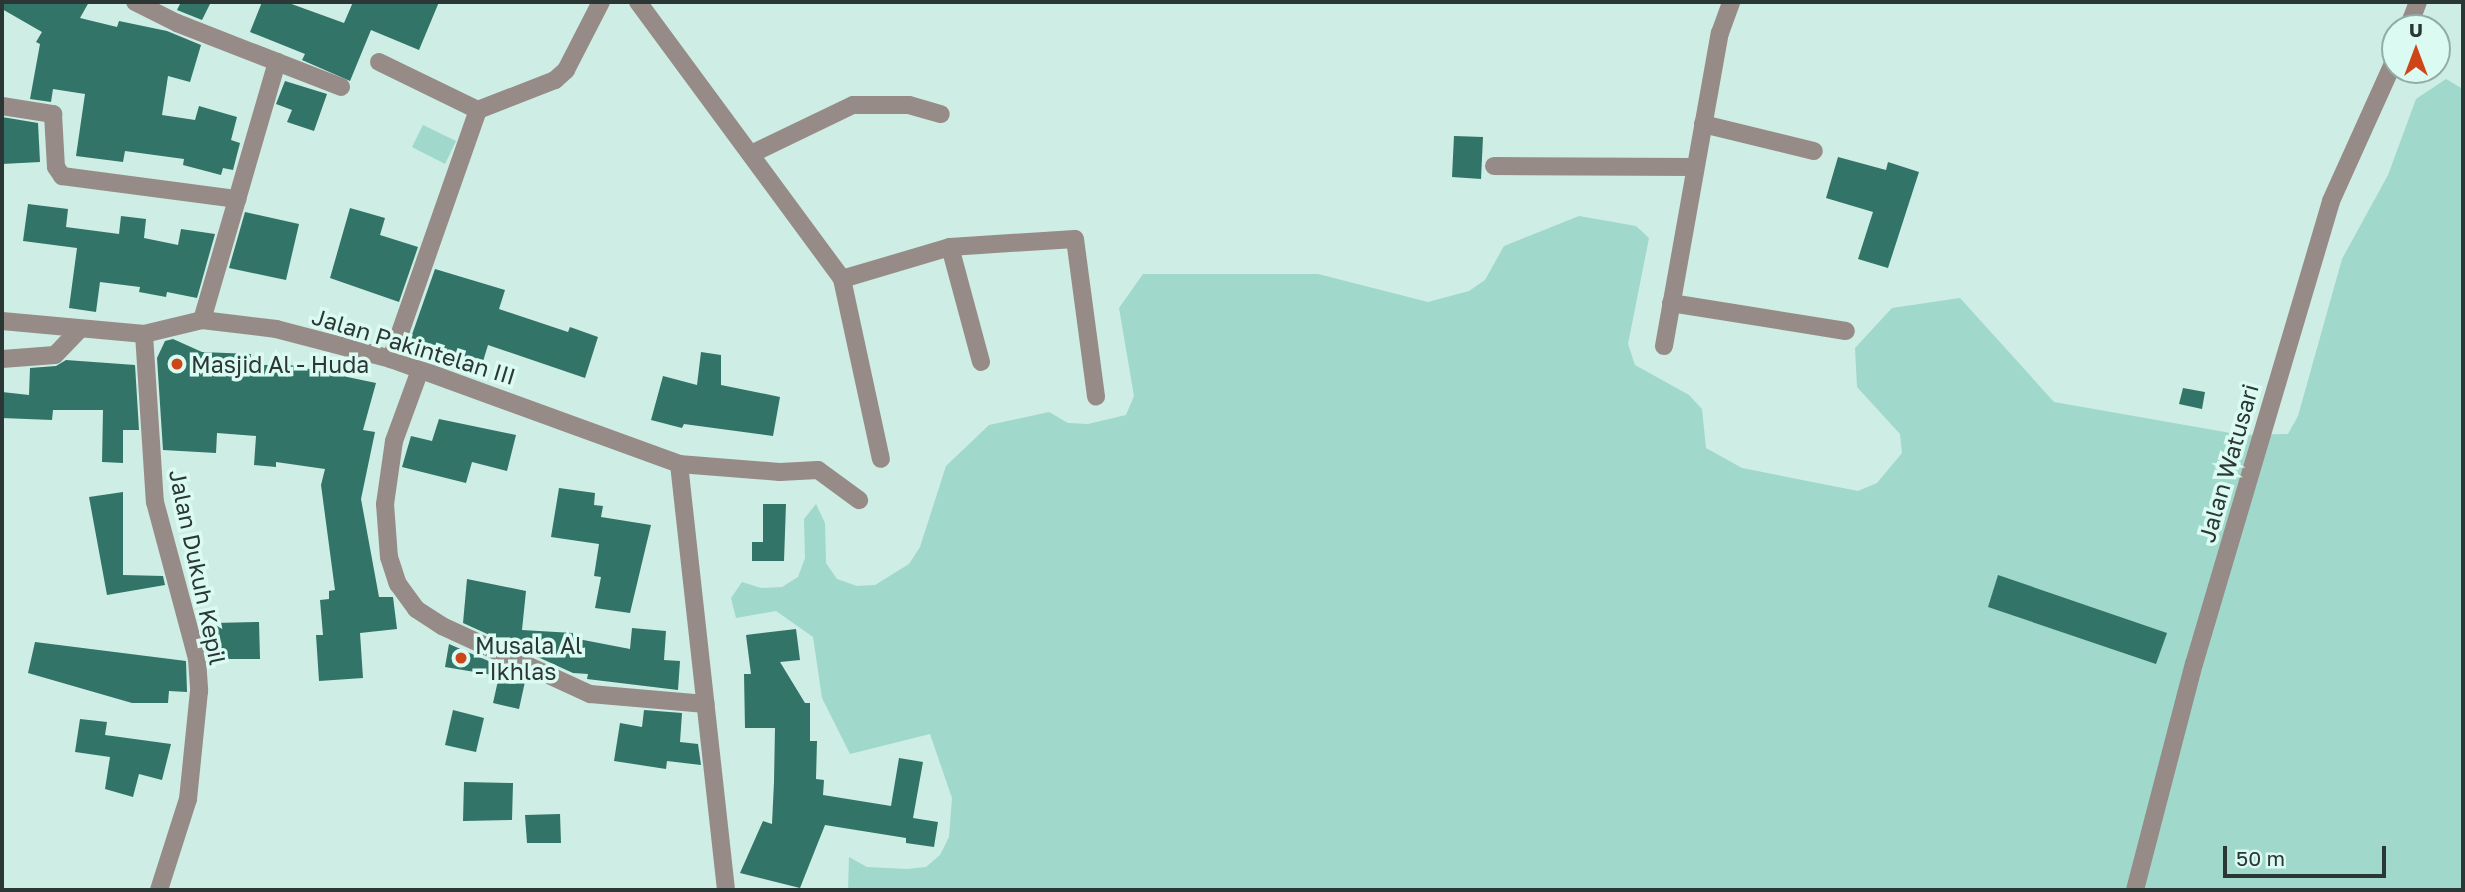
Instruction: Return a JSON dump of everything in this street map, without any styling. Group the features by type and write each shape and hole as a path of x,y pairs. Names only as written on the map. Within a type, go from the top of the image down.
{"street":[{"path":"135,2 341,87"},
{"path":"379,62 478,110 555,80 566,70 601,2"},
{"path":"638,2 842,279 881,459"},
{"path":"1664,346 1694,167 1731,2"},
{"path":"202,320 277,62"},
{"name":"Jalan Watusari","path":"2135,890 2194,664 2331,201 2384,84"},
{"path":"751,155 853,105 909,105 941,114"},
{"path":"2,106 53,114 56,167 62,176 237,199"},
{"path":"391,359 478,110"},
{"path":"1703,124 1814,151"},
{"path":"1494,166 1694,167"},
{"path":"842,279 950,247 1075,239 1096,397"},
{"path":"950,247 981,362"},
{"path":"1671,303 1846,331"},
{"name":"Jalan Pakintelan III","path":"2,321 144,334 202,320 276,329 391,359 679,464 780,472 818,470 859,500"},
{"path":"2,359 55,355 79,330"},
{"name":"Jalan Dukuh Kepil","path":"144,334 155,502 197,659 199,691 188,799 159,890"},
{"path":"420,369 394,441 385,504 389,557 398,584 416,609 442,626 590,694 706,704"},
{"path":"679,464 726,890"}],"green space":[{"path":"2451,82 2463,89 2463,890 848,890 849,857 867,867 907,869 926,867 940,855 949,837 952,798 930,734 850,754 822,698 813,637 776,611 736,618 731,598 742,582 761,588 782,587 798,577 805,558 804,519 816,504 825,523 826,563 837,579 857,586 875,585 909,564 920,547 946,466 989,425 1049,412 1068,423 1088,424 1126,415 1134,396 1119,308 1143,274 1318,274 1428,302 1469,291 1485,280 1504,246 1579,216 1636,226 1649,238 1628,344 1635,365 1689,395 1702,409 1706,448 1742,468 1858,491 1877,483 1902,453 1900,434 1857,387 1855,348 1892,308 1960,298 2054,402 2242,435 2288,434 2298,416 2342,259 2388,175 2416,99 2438,84"},
{"path":"423,125 456,141 445,164 412,147"}],"building":[{"path":"2,2 89,2 80,18 117,27 119,21 167,31 201,45 190,82 168,76 162,115 195,120 199,106 237,117 231,140 240,143 233,170 223,168 221,175 183,165 184,159 125,151 123,162 76,156 85,94 53,89 51,102 30,99 40,44 36,42 42,32 2,9"},
{"path":"181,2 211,2 202,20 177,10"},
{"path":"262,2 286,2 344,23 353,2 439,2 419,50 371,30 350,81 302,60 305,54 250,32"},
{"path":"285,81 327,94 314,131 287,122 292,110 276,104"},
{"path":"2,117 38,123 40,162 2,164"},
{"path":"1454,136 1483,137 1481,179 1452,177"},
{"path":"1838,157 1886,170 1888,162 1919,172 1888,268 1858,259 1873,212 1826,198"},
{"path":"28,204 68,209 66,227 119,234 121,216 146,219 144,238 178,245 181,229 215,234 197,298 167,292 166,297 139,292 140,287 100,282 96,312 69,308 77,248 23,241"},
{"path":"350,208 385,218 380,235 418,247 399,302 330,278"},
{"path":"245,212 299,224 286,280 229,268"},
{"path":"435,269 505,290 499,309 568,332 570,327 598,337 585,378 488,345 481,368 408,346"},
{"path":"173,339 202,352 251,354 250,365 290,365 376,383 363,430 375,432 361,499 379,597 393,597 397,629 360,633 363,678 319,681 316,635 323,635 320,600 329,599 329,591 335,590 321,485 325,469 276,462 276,467 254,465 256,436 217,433 216,453 163,450 157,358 165,341"},
{"path":"701,352 721,355 721,385 780,397 773,436 684,424 682,428 651,420 663,376 697,385"},
{"path":"66,360 135,365 139,430 123,430 123,463 102,462 103,410 53,410 52,420 2,418 2,392 29,395 30,368 56,366"},
{"path":"2183,388 2205,392 2202,409 2179,404"},
{"path":"439,419 516,435 507,471 472,462 466,483 402,467 411,436 432,441"},
{"path":"559,488 595,493 594,505 603,506 601,517 651,525 630,613 595,608 601,577 594,576 599,544 551,537"},
{"path":"123,492 123,575 163,576 165,585 107,595 89,497"},
{"path":"763,504 786,504 784,561 752,561 752,542 763,542"},
{"path":"1998,575 2167,633 2156,664 1988,607"},
{"path":"467,579 526,591 522,630 573,633 573,638 630,649 632,628 666,631 664,660 680,661 678,690 587,679 588,674 573,673 463,623"},
{"path":"259,622 260,659 215,659 214,623"},
{"path":"796,629 800,660 780,662 805,703 810,703 810,741 817,741 816,779 824,780 823,795 891,806 899,758 923,762 913,818 938,822 934,847 906,843 906,838 825,825 800,888 740,873 763,821 772,824 774,782 775,728 745,728 744,674 751,674 746,635"},
{"path":"35,642 186,661 187,692 169,691 168,703 132,703 28,673"},
{"path":"449,644 526,677 519,709 493,703 499,676 445,667"},
{"path":"453,710 484,718 476,752 445,745"},
{"path":"644,710 682,713 680,742 698,744 701,765 667,761 666,769 614,761 620,723 642,727"},
{"path":"80,719 107,722 105,735 171,744 162,780 139,774 133,797 105,789 110,757 75,752"},
{"path":"464,782 513,783 512,820 463,821"},
{"path":"560,814 561,843 527,843 525,815"}],"place":[{"name":"Masjid Al - Huda","path":"177,364"},
{"name":"Musala Al - Ikhlas","path":"461,658"}]}
